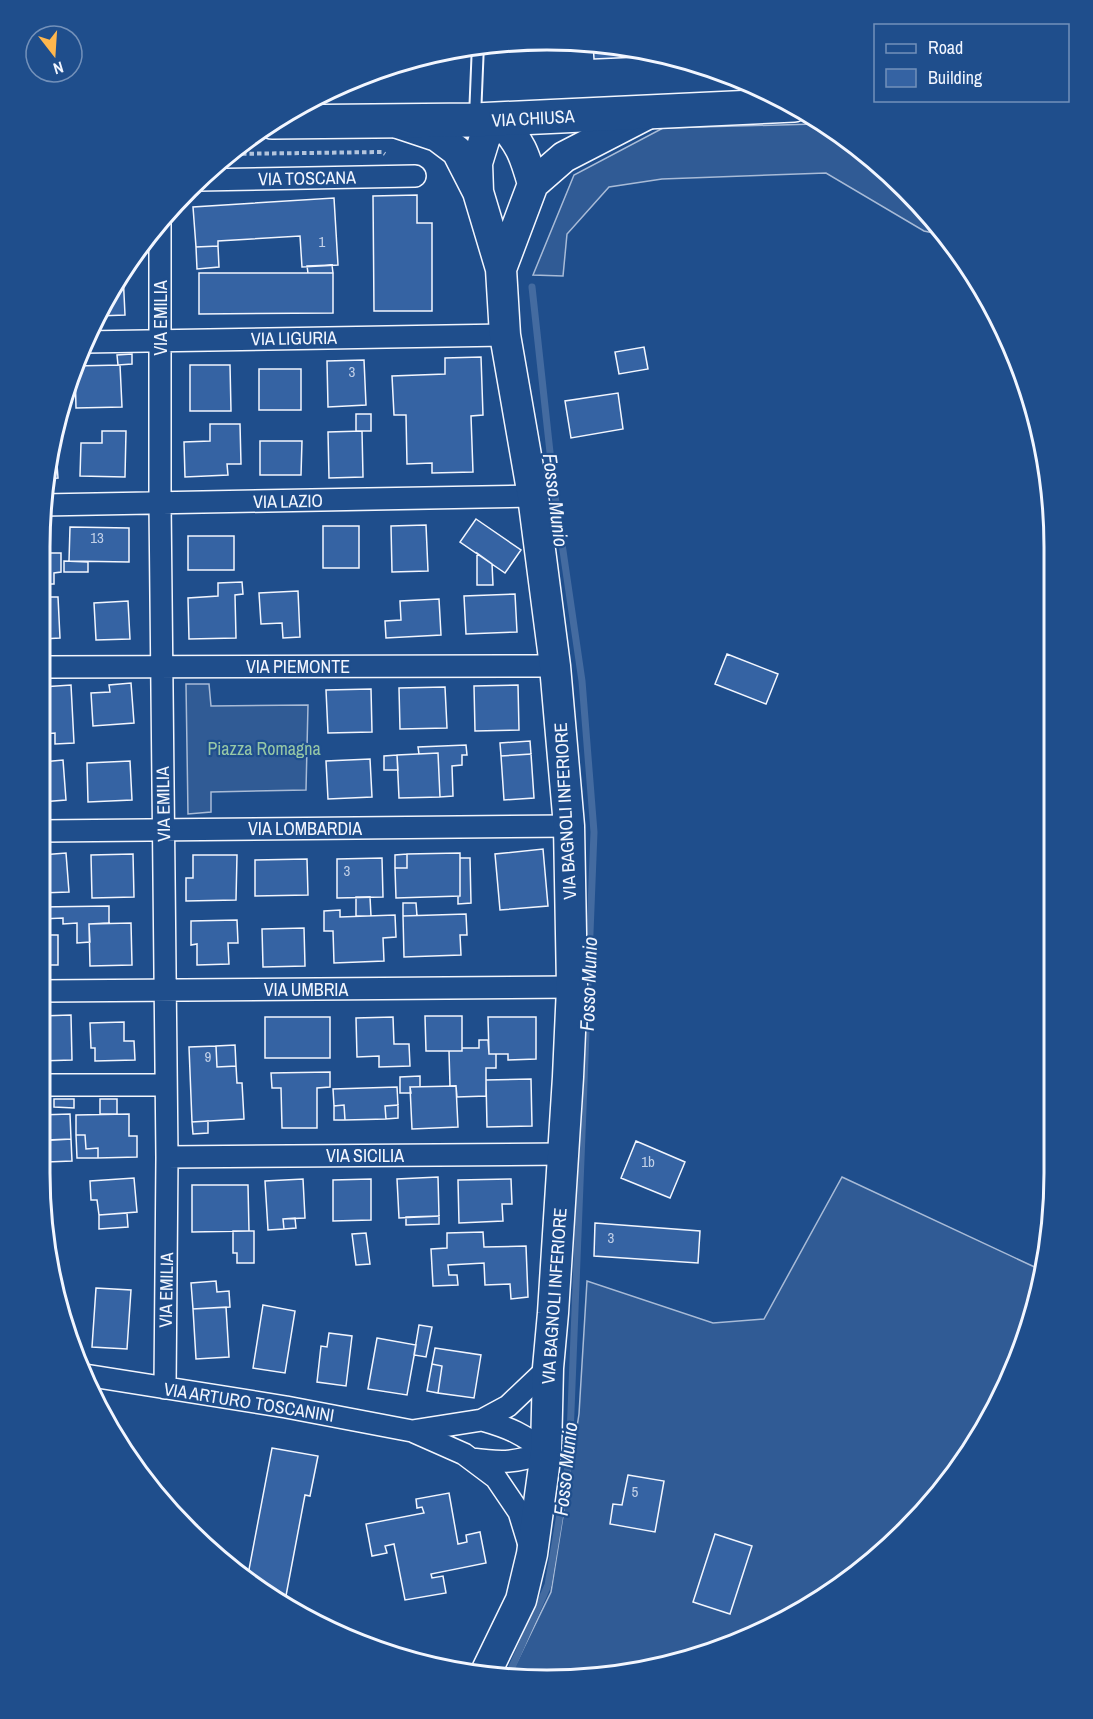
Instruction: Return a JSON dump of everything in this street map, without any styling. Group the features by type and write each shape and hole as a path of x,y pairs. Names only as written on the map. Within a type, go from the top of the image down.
{"main road":[{"name":"VIA CHIUSA","path":"288,122 487,120 775,106"}],"street":[{"name":"VIA BAGNOLI INFERIORE","path":"501,269 532,184 564,157 651,112"},
{"path":"487,120 515,137 524,154 532,184"},
{"name":"VIA BAGNOLI INFERIORE","path":"478,192 477,164 485,138 487,120"},
{"name":"VIA BAGNOLI INFERIORE","path":"393,121 437,136 457,152 478,192 501,269 505,335 533,496 555,666 569,826 572,987 548,1368 546,1452 532,1554 521,1600 489,1666"},
{"name":"VIA TOSCANA","path":"212,180 415,176"},
{"name":"VIA EMILIA","path":"160,235 160,503 167,1156 165,1388"},
{"name":"VIA LIGURIA","path":"94,342 505,335"},
{"name":"VIA LAZIO","path":"52,505 533,496"},
{"name":"VIA PIEMONTE","path":"50,667 555,666"},
{"name":"VIA LOMBARDIA","path":"50,831 569,826"},
{"name":"VIA UMBRIA","path":"50,991 572,987"},
{"path":"50,1086 166,1084"},
{"name":"VIA SICILIA","path":"167,1156 563,1154"},
{"name":"VIA ARTURO TOSCANINI","path":"412,1431 483,1420 508,1406 548,1368"},
{"name":"VIA ARTURO TOSCANINI","path":"93,1376 286,1407 412,1431 464,1454 496,1478 519,1512 532,1554"},
{"path":"483,1420 527,1437 546,1452"},
{"path":"470,1459 506,1462 522,1460 546,1452"}],"lane":[{"path":"479,54 487,120"}],"shaded area":[{"path":"808,124 849,152 874,173 898,195 931,233 924,231 826,173 662,179 609,187 567,234 563,276 533,275 574,175 663,128"},
{"name":"Piazza Romagna","path":"186,684 209,684 211,706 308,705 306,790 211,792 211,812 188,814"},
{"path":"842,1177 1034,1267 1027,1301 1006,1363 960,1449 941,1475 898,1524 849,1567 823,1586 766,1618 737,1632 675,1653 611,1665 579,1668 546,1670 514,1668 551,1592 579,1414 587,1281 713,1323 764,1319"}],"building":[{"path":"594,52 632,57 594,59"},
{"path":"417,195 417,223 432,223 432,311 374,311 373,196"},
{"path":"334,198 338,265 302,267 300,236 218,241 218,246 196,247 193,207"},
{"path":"218,246 219,267 197,269 196,247"},
{"path":"332,265 333,273 308,273 307,266"},
{"path":"199,273 333,273 333,313 199,314"},
{"path":"124,285 125,315 107,316"},
{"path":"644,347 648,369 619,374 615,352"},
{"path":"132,354 132,364 118,365 117,355"},
{"path":"481,357 483,415 471,416 473,472 432,473 432,463 407,464 406,415 394,415 392,376 445,374 445,358"},
{"path":"364,360 366,405 328,407 327,361"},
{"path":"120,365 122,407 76,408 76,388 84,366"},
{"path":"190,365 230,365 231,411 190,411"},
{"path":"259,369 301,369 301,410 259,410"},
{"path":"618,393 623,429 571,438 565,401"},
{"path":"356,414 371,414 371,431 356,431"},
{"path":"210,424 240,424 241,464 227,464 228,475 185,477 184,442 210,441"},
{"path":"102,431 126,431 125,477 80,476 81,443 102,443"},
{"path":"362,431 363,477 329,478 328,432"},
{"path":"260,441 302,441 301,475 260,475"},
{"path":"57,463 58,478 55,478"},
{"path":"476,519 521,550 505,573 460,542"},
{"path":"426,525 428,571 392,572 391,526"},
{"path":"323,526 359,526 359,568 323,568"},
{"path":"70,527 129,528 129,562 69,561"},
{"path":"188,536 234,536 234,570 188,570"},
{"path":"50,553 61,553 61,572 54,573 54,584 50,584"},
{"path":"477,553 492,564 493,585 477,585"},
{"path":"64,561 88,562 88,572 64,572"},
{"path":"242,582 243,594 235,595 236,638 189,639 188,598 218,596 218,583"},
{"path":"298,591 300,637 283,638 282,623 261,624 259,593"},
{"path":"515,594 517,632 466,634 464,596"},
{"path":"50,597 58,597 60,638 50,639"},
{"path":"439,599 441,635 386,638 385,621 401,620 400,601"},
{"path":"128,601 130,639 96,640 94,603"},
{"path":"727,654 778,674 766,704 715,684"},
{"path":"131,683 134,723 93,726 91,693 110,692 109,685"},
{"path":"71,685 74,743 55,744 55,733 50,733 50,686"},
{"path":"518,685 519,730 475,731 474,686"},
{"path":"445,687 447,728 400,729 399,688"},
{"path":"371,689 372,732 328,733 326,690"},
{"path":"530,741 531,754 501,756 500,743"},
{"path":"466,745 467,755 462,755 462,765 452,766 453,796 440,797 438,753 419,754 418,747"},
{"path":"438,753 440,797 399,798 397,755"},
{"path":"531,754 534,798 504,800 501,756"},
{"path":"397,755 398,770 384,770 384,756"},
{"path":"370,759 372,797 328,799 326,761"},
{"path":"63,760 66,800 50,801 50,761"},
{"path":"130,761 132,800 88,802 87,763"},
{"path":"543,849 548,906 500,910 495,854"},
{"path":"66,853 69,892 50,893 50,854"},
{"path":"460,853 460,896 396,898 395,868 407,868 407,854"},
{"path":"133,854 134,897 92,898 91,855"},
{"path":"407,854 407,868 395,868 395,855"},
{"path":"193,855 237,855 236,900 186,901 186,878 193,878"},
{"path":"382,858 383,897 337,898 337,859"},
{"path":"460,858 470,858 471,903 458,904"},
{"path":"307,859 308,895 255,896 255,860"},
{"path":"356,897 370,897 371,916 356,916"},
{"path":"403,903 416,903 417,916 403,916"},
{"path":"109,906 109,923 89,924 90,942 77,943 77,923 63,924 63,918 50,919 50,907"},
{"path":"340,910 340,917 395,915 396,937 383,938 384,961 334,963 333,931 324,931 324,911"},
{"path":"466,914 467,935 460,935 461,955 404,957 403,916"},
{"path":"237,920 238,943 228,943 229,964 197,965 197,944 191,945 191,921"},
{"path":"131,923 132,965 90,966 89,924"},
{"path":"304,928 305,966 263,967 262,929"},
{"path":"50,935 58,935 58,965 50,965"},
{"path":"71,1015 72,1060 50,1061 50,1016"},
{"path":"425,1016 462,1016 462,1051 426,1051"},
{"path":"265,1017 330,1017 330,1058 265,1058"},
{"path":"393,1017 394,1044 409,1044 410,1066 379,1067 379,1056 357,1057 356,1018"},
{"path":"488,1017 536,1017 536,1059 508,1060 508,1054 489,1054"},
{"path":"124,1022 124,1041 134,1041 135,1060 95,1061 95,1048 91,1048 90,1023"},
{"path":"479,1040 488,1040 489,1054 496,1054 496,1068 486,1068 486,1096 457,1097 456,1086 450,1086 449,1051 479,1048"},
{"path":"235,1045 236,1066 217,1067 216,1046"},
{"path":"216,1046 217,1067 236,1066 237,1083 242,1083 244,1119 192,1122 189,1047"},
{"path":"330,1072 330,1087 317,1088 317,1128 282,1128 281,1088 272,1088 271,1073"},
{"path":"420,1076 420,1087 410,1087 411,1093 400,1093 400,1077"},
{"path":"531,1079 532,1126 487,1127 486,1080"},
{"path":"456,1086 458,1127 412,1129 410,1087"},
{"path":"397,1087 398,1105 385,1106 386,1119 345,1120 344,1105 334,1106 333,1089"},
{"path":"54,1099 74,1099 74,1108 54,1107"},
{"path":"100,1099 117,1099 117,1114 100,1114"},
{"path":"344,1105 345,1120 334,1120 334,1106"},
{"path":"398,1105 398,1118 386,1119 385,1106"},
{"path":"70,1114 71,1139 50,1140 50,1115"},
{"path":"129,1114 129,1136 137,1136 137,1157 98,1158 98,1148 86,1149 85,1135 76,1135 76,1115"},
{"path":"208,1121 208,1133 193,1134 192,1122"},
{"path":"76,1135 85,1135 86,1149 98,1148 98,1158 77,1158"},
{"path":"71,1139 72,1161 50,1162 50,1140"},
{"path":"636,1141 685,1162 670,1198 621,1178"},
{"path":"438,1177 439,1216 399,1218 397,1179"},
{"path":"134,1178 137,1212 99,1215 97,1200 91,1200 90,1181"},
{"path":"303,1179 305,1218 283,1219 284,1229 268,1230 265,1181"},
{"path":"371,1179 371,1220 333,1221 333,1180"},
{"path":"511,1179 512,1204 502,1204 503,1221 459,1223 458,1180"},
{"path":"192,1185 248,1185 249,1231 192,1232"},
{"path":"127,1213 128,1227 99,1229 99,1215"},
{"path":"439,1216 439,1224 406,1225 406,1217"},
{"path":"295,1218 296,1228 284,1229 283,1219"},
{"path":"595,1223 700,1231 698,1263 594,1256"},
{"path":"233,1231 254,1231 254,1263 237,1263 237,1253 233,1253"},
{"path":"483,1232 484,1247 526,1246 528,1297 511,1299 510,1284 485,1285 484,1263 448,1265 449,1275 457,1275 458,1285 433,1286 431,1249 447,1248 447,1233"},
{"path":"366,1233 370,1264 356,1265 352,1234"},
{"path":"216,1281 217,1292 229,1291 230,1307 193,1309 191,1283"},
{"path":"96,1288 131,1290 127,1349 92,1347"},
{"path":"263,1305 295,1311 285,1373 253,1368"},
{"path":"226,1307 229,1357 196,1359 193,1309"},
{"path":"419,1325 432,1327 426,1357 414,1355"},
{"path":"329,1333 352,1336 346,1386 317,1382 321,1346 327,1347"},
{"path":"377,1338 416,1345 407,1395 368,1389"},
{"path":"435,1348 481,1355 474,1398 438,1393 442,1366 432,1364"},
{"path":"432,1364 442,1366 438,1393 427,1391"},
{"path":"272,1448 318,1456 310,1496 305,1495 286,1596 249,1571"},
{"path":"628,1475 664,1481 655,1532 610,1524 613,1504 622,1505"},
{"path":"449,1493 458,1544 467,1542 466,1535 480,1532 486,1563 431,1574 432,1578 443,1576 446,1593 405,1600 394,1544 385,1546 387,1553 372,1556 366,1524 424,1513 422,1507 417,1508 416,1499"},
{"path":"715,1534 752,1546 730,1614 693,1602"}],"waterway":[{"name":"Fosso Munio","path":"512,1668 548,1585 569,1461 594,832 582,681 554,489 532,287"}]}
